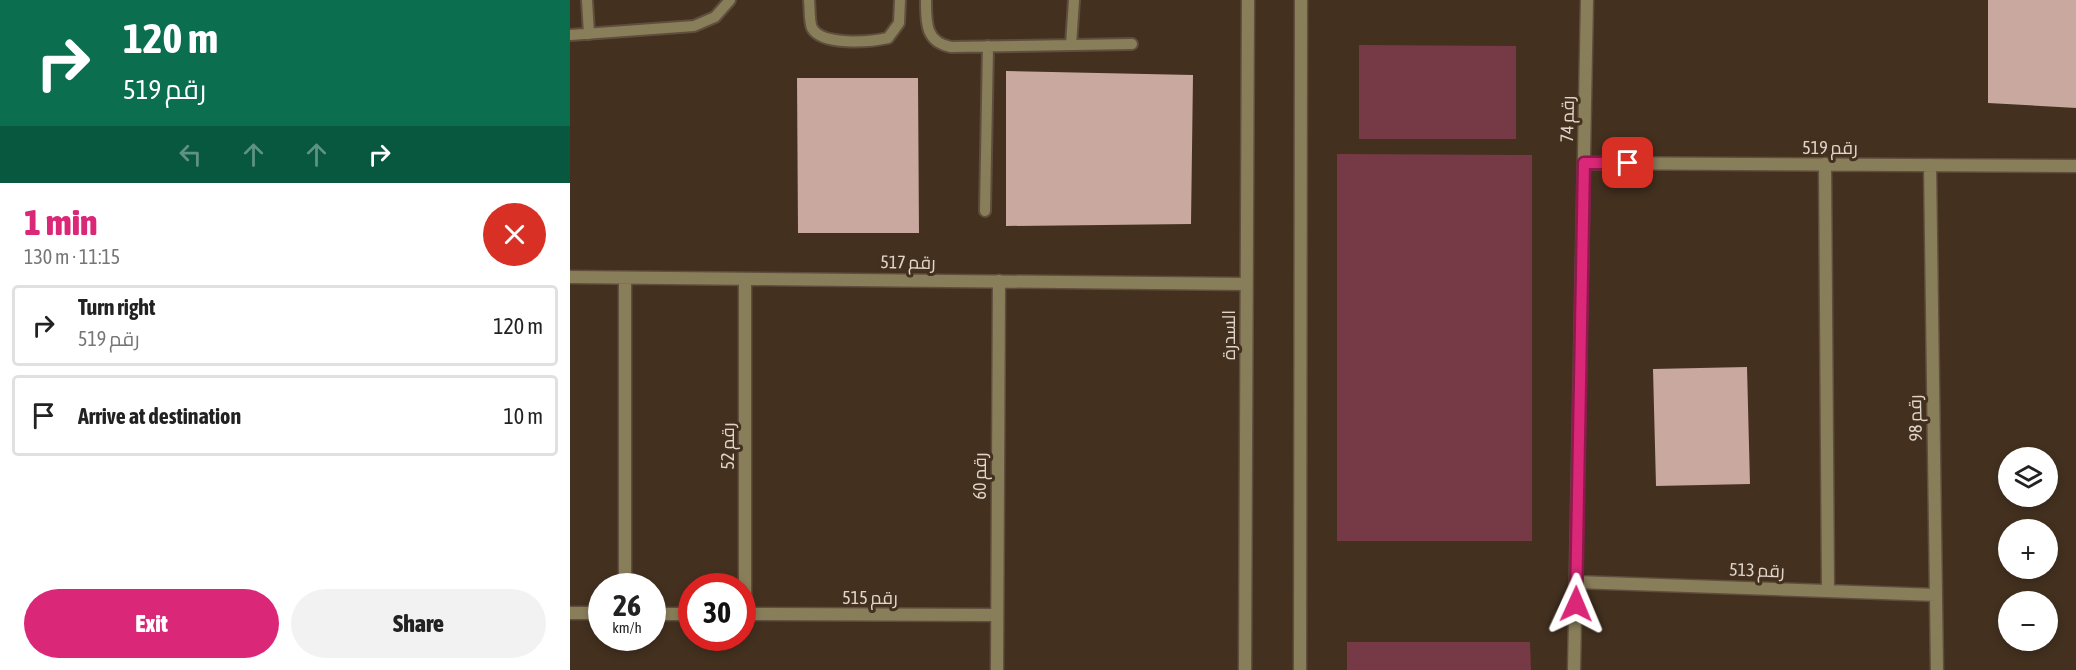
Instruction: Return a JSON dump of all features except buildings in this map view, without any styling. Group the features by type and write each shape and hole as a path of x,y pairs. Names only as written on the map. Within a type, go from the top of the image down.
{"street":[{"name":"السدرة","path":"1245,670 1248,0"},
{"path":"1300,670 1301,0"},
{"name":"رقم 74","path":"1574,670 1587,0"},
{"name":"رقم 519","path":"1584,163 2076,166"},
{"path":"1825,165 1828,591"},
{"name":"رقم 98","path":"1930,165 1937,670"},
{"name":"رقم 517","path":"570,277 1246,284"},
{"path":"625,278 625,573"},
{"name":"رقم 52","path":"744,573 745,279"},
{"name":"رقم 60","path":"997,670 999,281"},
{"name":"رقم 513","path":"1576,582 1936,595"},
{"path":"570,613 588,613"},
{"name":"رقم 515","path":"756,614 997,615"}],"lane":[{"path":"587,0 589,34"},
{"path":"570,35 694,26 715,17 730,0"},
{"path":"809,0 812,27 819,36 829,40 888,38 899,22 900,0"},
{"path":"926,0 926,25 931,37 940,45 1132,44"},
{"path":"1071,45 1074,0"},
{"path":"985,211 987,46"}],"shaded area":[{"path":"1359,45 1516,46 1516,139 1359,139"},
{"path":"1337,154 1532,155 1532,541 1337,541"},
{"path":"1347,642 1530,642 1531,670 1347,670"}],"route":[{"path":"1576,604 1584,163 1628,163"}]}
